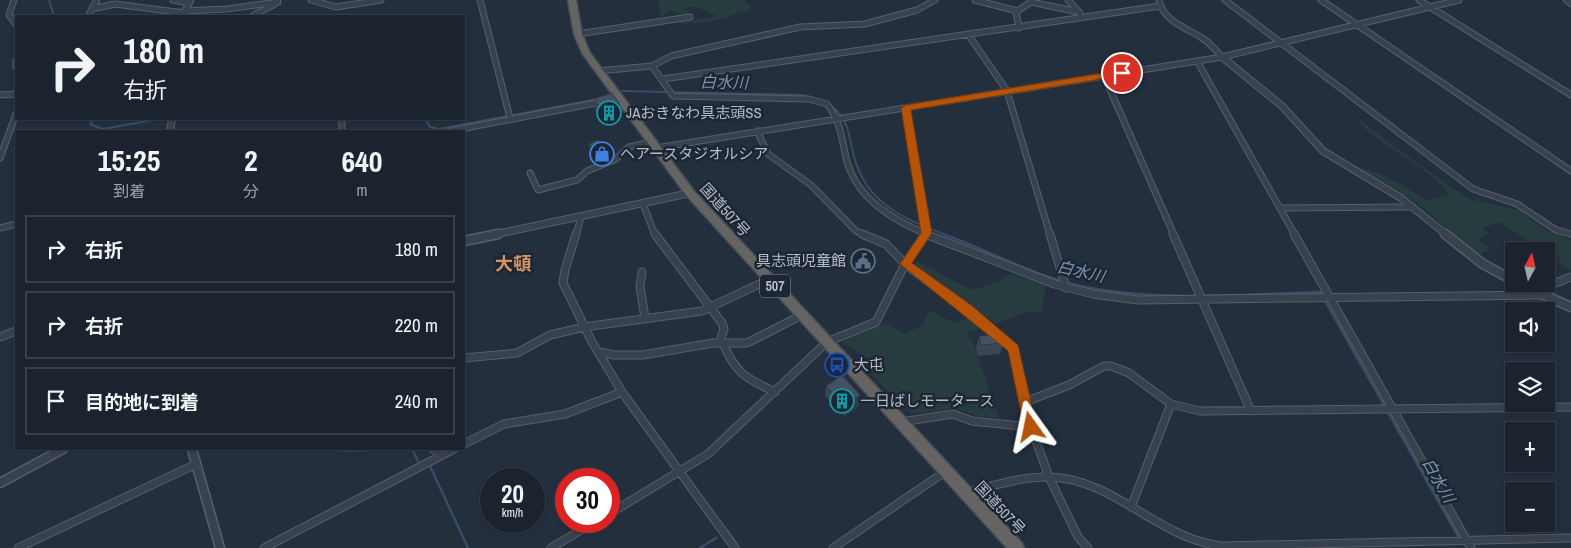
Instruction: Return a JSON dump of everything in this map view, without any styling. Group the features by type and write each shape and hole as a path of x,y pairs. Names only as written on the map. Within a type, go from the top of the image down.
{"highway":[{"name":"国道507号","path":"572,0 578,34 583,48 616,99 690,193 768,280 1017,548"}],"street":[{"path":"14,0 9,15 15,23"},
{"path":"89,15 97,0"},
{"path":"116,4 120,0"},
{"path":"173,0 189,1 184,13"},
{"path":"311,0 336,8 351,3 380,0"},
{"path":"480,0 510,118"},
{"path":"598,71 652,66 671,56 722,46 800,26 865,24 917,10 935,0"},
{"path":"975,0 1017,11"},
{"path":"1068,0 1079,12 1087,17"},
{"path":"1159,0 1160,6 1168,17 1203,38 1222,57 1282,106 1323,151 1413,207 1483,264 1505,276"},
{"path":"1225,0 1473,189 1487,196 1518,204 1556,230 1571,234"},
{"path":"1321,0 1571,171"},
{"path":"1419,0 1571,95"},
{"path":"530,173 538,190 544,190 578,180 587,171 616,159 629,147 837,119 1222,57 1459,0"},
{"path":"1567,0 1571,3"},
{"path":"92,9 116,4 184,13 279,1"},
{"path":"254,15 279,1"},
{"path":"1017,11 1028,3 1034,2 1079,12"},
{"path":"663,79 1160,6"},
{"path":"336,8 336,15"},
{"path":"1017,11 1019,28"},
{"path":"578,34 690,17"},
{"path":"968,34 1007,91 1066,288"},
{"path":"1197,61 1469,544"},
{"path":"652,66 674,96 809,99 827,104 837,119 848,162 856,182 881,208 903,223 926,233 1036,278 1066,288 1100,296 1138,300 1540,293 1571,307"},
{"path":"1104,76 1251,411"},
{"path":"0,95 15,94"},
{"path":"455,130 606,101"},
{"path":"620,507 708,454 827,342 876,322 905,264 926,233 906,108"},
{"path":"0,158 15,117"},
{"path":"757,131 768,154 811,185 856,231 886,244 905,264 966,309 1014,348 1031,427 1049,477 1078,537 1088,548"},
{"path":"465,241 690,193"},
{"path":"643,204 656,237 712,308 724,329 722,342 733,368 753,382 775,392"},
{"path":"1280,208 1413,207"},
{"path":"581,217 578,234 562,276 563,283 584,327 622,392 734,548"},
{"path":"0,228 15,224"},
{"path":"642,272 640,287 645,318"},
{"path":"1540,293 1571,277"},
{"path":"465,358 517,354 550,336 584,327 712,308 768,280"},
{"path":"599,352 627,358 722,342 730,345 747,343 802,315"},
{"path":"0,337 15,331"},
{"path":"1025,402 1069,385 1104,366 1111,366 1129,373 1171,404 1200,411 1571,408"},
{"path":"465,444 504,424 565,414 622,392"},
{"path":"1131,507 1171,404"},
{"path":"901,422 953,414 972,421 1031,427"},
{"path":"0,483 61,450"},
{"path":"192,450 220,548"},
{"path":"434,450 440,456"},
{"path":"264,548 452,450"},
{"path":"18,548 196,464"},
{"path":"833,548 946,471"},
{"path":"965,493 1049,477 1065,479 1092,487 1131,507 1162,527 1198,543 1222,546 1469,544 1571,538"},
{"path":"552,548 576,533"}],"green space":[{"path":"658,0 744,0 751,5 749,10 710,22 672,24 717,16 693,6 686,8 689,12 687,17 671,11 661,17"},
{"path":"1357,117 1403,153 1469,199 1518,210 1548,231 1571,240 1571,271 1560,264 1560,258 1555,256 1555,242 1530,242 1500,222 1482,228 1490,234 1479,239 1491,249 1480,254 1472,250 1426,210 1386,183 1360,169 1386,176 1428,201 1449,195 1443,186 1432,176 1361,125"},
{"path":"918,262 972,290 998,282 1012,273 1046,285 1041,312 1029,311 996,324 912,266"},
{"path":"930,310 954,323 969,318 981,328 966,333 973,343 999,418 977,416 956,408 912,414 872,376 870,365 862,354 842,342 885,323 904,333 922,326"}],"building":[{"path":"612,93 619,103 600,108 594,101 597,100 596,98"},
{"path":"598,140 602,144 605,142 611,148 602,152 589,144"},
{"path":"1000,334 1004,343 981,345 979,336"},
{"path":"842,375 860,395 845,405 826,386"}],"waterway":[{"name":"白水川","path":"49,0 54,15"},
{"name":"白水川","path":"622,91 802,95 822,101 835,109 843,118 848,129 858,169 873,193 891,209 946,235"},
{"name":"白水川","path":"426,120 430,127 439,129 598,99"},
{"name":"白水川","path":"92,120 91,125 103,129 153,120"},
{"name":"白水川","path":"943,234 1048,277 1066,283 1114,292 1173,296 1320,292 1459,538"},
{"path":"341,450 366,450"},
{"path":"412,450 418,461"},
{"path":"430,466 468,548"},
{"path":"727,530 739,548"},
{"path":"700,548 716,538"}],"place":[{"name":"JAおきなわ具志頭SS","path":"609,113"},
{"name":"ヘアースタジオルシア","path":"602,154"},
{"name":"具志頭児童館","path":"863,261"},
{"name":"大屯","path":"837,365"},
{"name":"一日ばしモータース","path":"842,401"}],"district":[{"name":"大頓","path":"513,264"}],"route":[{"path":"1031,427 1014,348 966,309 905,264 926,233 906,108 1122,73"}]}
